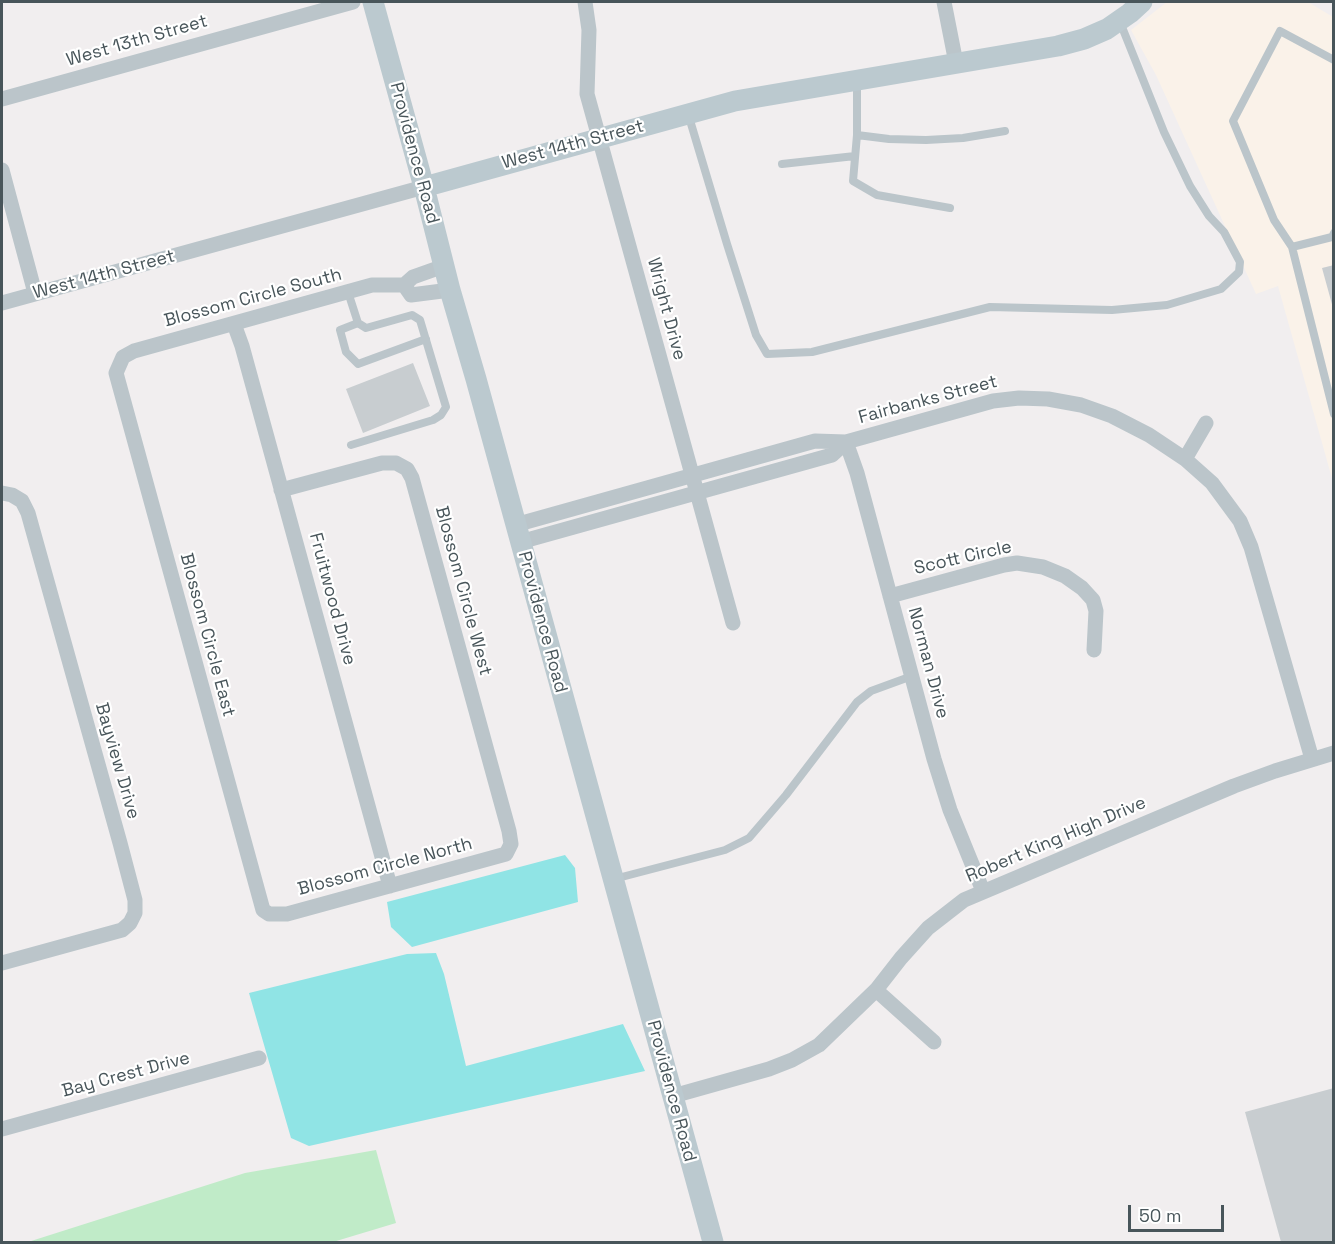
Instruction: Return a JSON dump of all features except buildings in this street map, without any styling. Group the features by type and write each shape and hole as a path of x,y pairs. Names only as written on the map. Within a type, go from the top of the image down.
{"street":[{"name":"West 13th Street","path":"2,99 353,2"},
{"name":"Providence Road","path":"373,2 450,290 713,1242"},
{"name":"Wright Drive","path":"585,2 589,39 587,94 690,474 733,623"},
{"path":"944,2 956,63"},
{"name":"West 14th Street","path":"2,303 735,101 1084,39 1107,29 1142,2"},
{"path":"2,170 35,293"},
{"name":"Blossom Circle South","path":"119,364 123,357 134,351 372,285 404,285 413,277 444,266"},
{"name":"Blossom Circle South","path":"404,285 411,295 450,290"},
{"name":"Fruitwood Drive","path":"234,324 242,346 390,886"},
{"name":"Blossom Circle East","path":"119,364 116,373 118,384 258,900 262,910 269,914"},
{"name":"Fairbanks Street","path":"517,533 690,474 815,441 846,442 993,400 1048,399 1081,405 1112,416 1149,435 1185,459 1212,483 1240,521 1251,547 1311,759"},
{"path":"1185,459 1206,423"},
{"name":"Fairbanks Street","path":"517,533 696,492 832,455 846,442"},
{"name":"Norman Drive","path":"846,442 857,473 950,810 983,891"},
{"name":"Blossom Circle West","path":"281,490 382,463 396,463 407,469 412,478 509,831 511,844 509,850"},
{"name":"Bayview Drive","path":"2,493 12,495 22,501 28,513 120,843 135,906 135,913 130,923 122,930 2,963"},
{"name":"Scott Circle","path":"890,596 1004,565 1017,563 1043,567 1065,576 1082,588 1093,600 1096,611 1094,650"},
{"name":"Robert King High Drive","path":"673,1096 749,1076 792,1060 819,1045 876,990 928,928 964,900 1234,786 1334,753"},
{"name":"Blossom Circle North","path":"269,914 287,914 506,854 509,850"},
{"path":"876,990 934,1042"},
{"name":"Bay Crest Drive","path":"3,1129 259,1058"}],"lane":[{"path":"688,113 756,335 767,354 812,352 990,307 1112,310 1167,305 1221,289 1239,272 1240,262 1224,232 1209,216 1190,186 1164,132 1120,20"},
{"path":"1334,60 1280,31 1233,120 1274,220 1292,247 1334,414"},
{"path":"857,81 857,135 853,181 877,195 950,208"},
{"path":"857,135 926,140 963,138 1005,131"},
{"path":"782,164 855,156"},
{"path":"1292,247 1332,237 1334,233"},
{"path":"348,292 358,323 366,328 412,315 420,320 446,407 441,415 433,420 351,445"},
{"path":"358,323 340,330 346,352 358,364 426,339"},
{"path":"613,879 725,850 749,837 773,811 857,702 871,691 912,676"}],"shaded area":[{"path":"1167,2 1308,2 1333,17 1333,482 1278,286 1256,294 1156,75 1131,30"}],"green space":[{"path":"376,1150 396,1223 333,1242 28,1242 245,1173"}],"water":[{"path":"565,855 575,868 578,902 412,947 391,927 387,902"},
{"path":"436,953 444,974 466,1066 623,1024 645,1071 309,1146 291,1138 249,993 407,954"}]}
